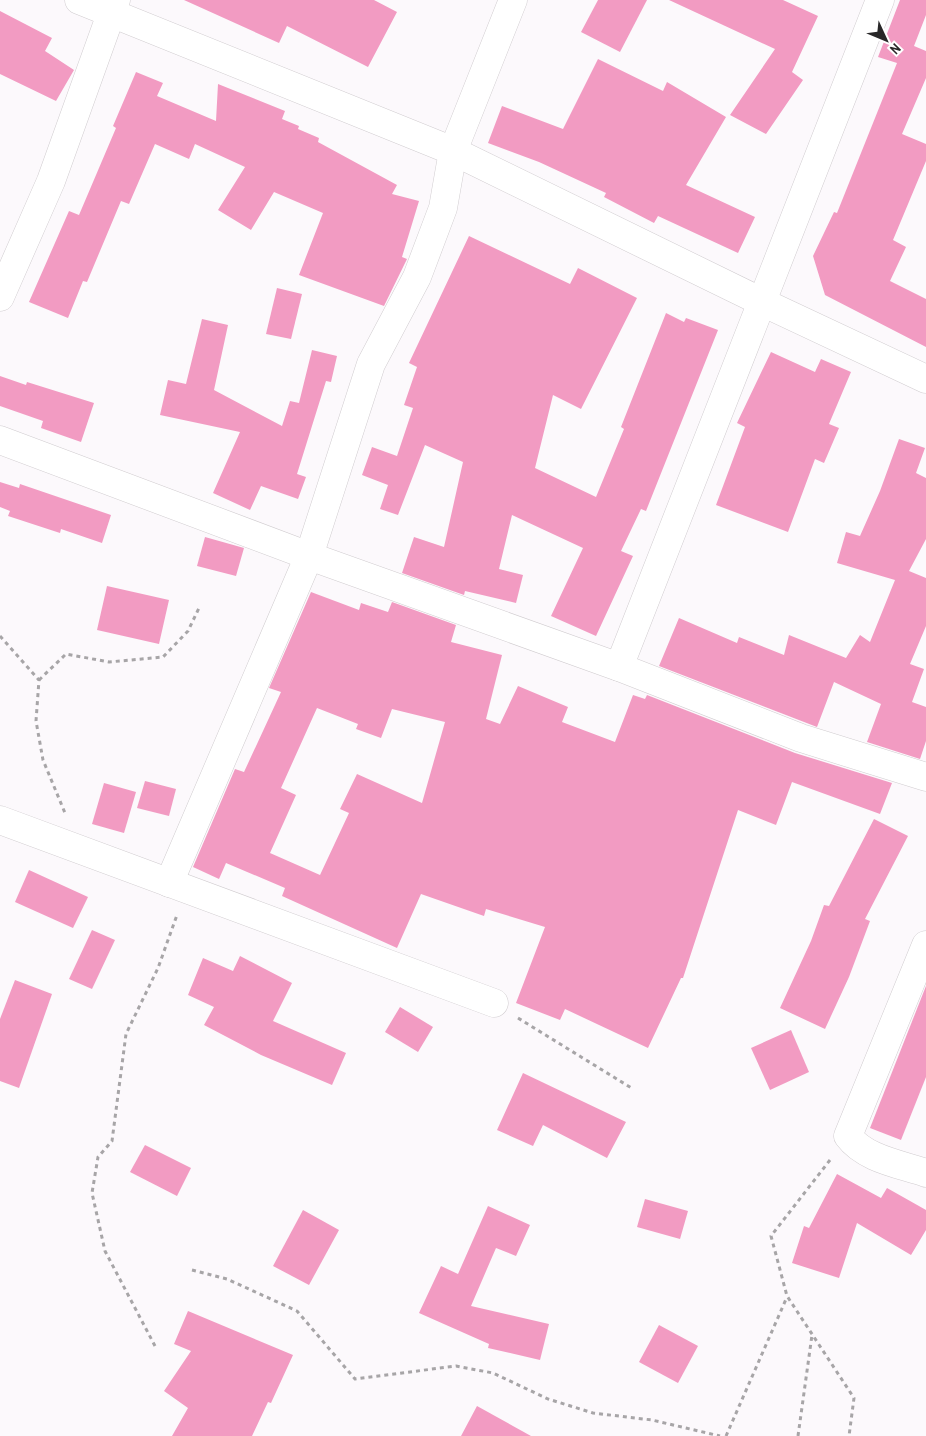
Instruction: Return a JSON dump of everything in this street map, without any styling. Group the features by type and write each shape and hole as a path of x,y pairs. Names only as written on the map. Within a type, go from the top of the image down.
{"street":[{"path":"79,0 113,7 452,151 762,302 926,379"},
{"path":"178,887 309,556 371,364 417,277 443,208 452,151 513,0"},
{"path":"619,667 880,0"},
{"path":"0,297 51,181 113,7"},
{"path":"0,440 309,556 619,667 801,738 926,777"},
{"path":"0,820 494,1003"},
{"path":"926,945 848,1136 855,1146 871,1154 926,1173"}],"path":[{"path":"83,851 43,760 36,721 39,680 66,654 109,662 163,656 188,631 199,608"},
{"path":"0,636 39,680"},
{"path":"155,1346 105,1252 92,1193 98,1157 112,1141 126,1034 158,968 178,887"},
{"path":"494,1003 633,1089"},
{"path":"848,1136 771,1236 787,1296 854,1398 849,1436"},
{"path":"192,1270 227,1279 298,1311 355,1379 456,1366 493,1373 548,1399 593,1413 652,1420 720,1436"},
{"path":"726,1436 787,1296"},
{"path":"798,1436 812,1334"}],"building":[{"path":"184,0 374,0 397,12 368,67 287,26 279,43"},
{"path":"598,0 647,0 620,52 581,32"},
{"path":"669,0 783,0 818,16 792,72 803,80 766,134 730,115 775,49"},
{"path":"900,0 926,0 926,15 914,46 926,51 926,78 902,134 926,144 926,161 893,240 906,247 890,281 926,299 926,347 825,295 813,256 834,212 837,213 897,63 878,57"},
{"path":"0,11 52,38 45,51 74,70 56,101 0,74"},
{"path":"598,59 663,91 667,82 726,117 686,185 755,217 738,253 658,216 654,223 604,197 606,193 539,162 488,143 502,106 563,129"},
{"path":"136,72 163,83 157,96 216,121 218,84 285,111 282,119 299,126 298,129 319,138 318,142 397,185 392,194 419,201 402,257 407,259 384,306 299,275 323,213 274,192 251,230 218,210 245,167 195,144 189,159 155,144 129,204 121,201 87,282 83,281 68,318 29,302 69,211 79,215 116,128 113,126"},
{"path":"469,236 570,284 578,268 637,298 581,409 553,395 535,468 596,497 624,429 621,427 666,313 684,322 686,318 718,330 646,511 641,509 621,551 633,556 596,636 551,616 583,548 512,515 499,569 523,575 516,603 465,591 464,595 402,573 414,537 444,547 463,462 425,445 398,515 380,509 388,485 362,475 372,447 397,456 413,408 404,405 417,367 409,363"},
{"path":"277,288 302,294 291,339 266,334"},
{"path":"202,319 228,325 214,390 282,426 290,401 299,403 312,350 337,356 331,382 326,381 297,474 306,477 298,499 261,486 250,510 213,493 240,432 160,415 168,380 186,384"},
{"path":"771,352 815,372 821,359 851,372 829,424 839,428 824,463 815,459 788,532 716,505 745,427 737,423"},
{"path":"0,376 26,385 27,382 94,403 81,442 41,428 43,421 0,406"},
{"path":"899,439 925,448 916,473 926,478 926,539 909,571 926,578 926,626 910,664 924,669 912,702 926,707 926,741 920,759 867,742 881,704 834,682 817,727 659,666 679,618 737,643 739,637 784,655 789,635 846,658 860,635 870,642 895,580 837,563 846,532 860,536 880,491"},
{"path":"0,482 19,488 20,484 111,515 102,543 61,529 60,533 8,516 10,511 0,507"},
{"path":"205,537 244,548 236,576 197,566"},
{"path":"107,586 169,600 159,644 97,630"},
{"path":"311,592 359,610 361,603 388,612 392,602 456,625 451,642 502,655 486,719 500,724 518,686 568,707 562,722 615,742 633,695 645,699 647,695 795,753 892,783 880,814 792,782 776,825 738,810 683,978 681,978 648,1048 565,1009 560,1020 516,1003 545,927 486,909 484,916 421,894 397,948 282,896 285,888 226,863 219,879 193,867 235,769 244,772 281,692 269,688","holes":["317,708 358,724 356,729 381,738 392,709 445,722 422,803 357,774 340,809 349,813 320,875 270,853 296,795 281,788"]},
{"path":"145,781 176,789 169,816 137,808"},
{"path":"104,783 136,792 124,833 92,824"},
{"path":"874,819 908,836 865,919 870,921 849,977 825,1029 780,1008 811,941 824,905 829,906"},
{"path":"29,870 88,897 73,928 15,902"},
{"path":"92,930 115,940 92,989 69,979"},
{"path":"240,956 292,983 273,1021 346,1053 332,1085 261,1055 204,1025 214,1007 188,995 203,958 233,971"},
{"path":"15,980 52,994 19,1088 0,1081 0,1019"},
{"path":"926,986 926,1077 901,1140 870,1128"},
{"path":"400,1007 433,1027 418,1052 385,1032"},
{"path":"791,1030 809,1072 770,1090 751,1048"},
{"path":"523,1073 626,1122 607,1158 543,1125 533,1146 497,1130"},
{"path":"145,1145 191,1168 177,1196 130,1172"},
{"path":"837,1174 881,1198 887,1188 926,1210 926,1230 911,1255 857,1223 839,1278 792,1263 804,1226 809,1228"},
{"path":"645,1199 688,1211 680,1239 637,1227"},
{"path":"488,1206 530,1225 516,1256 496,1248 471,1306 549,1324 540,1360 488,1348 489,1344 419,1313 441,1266 458,1274"},
{"path":"303,1210 339,1230 309,1285 273,1266"},
{"path":"188,1311 293,1355 271,1403 268,1402 252,1436 172,1436 188,1408 164,1391 191,1351 174,1344"},
{"path":"659,1325 698,1346 678,1383 639,1362"},
{"path":"477,1406 531,1436 461,1436"}]}
